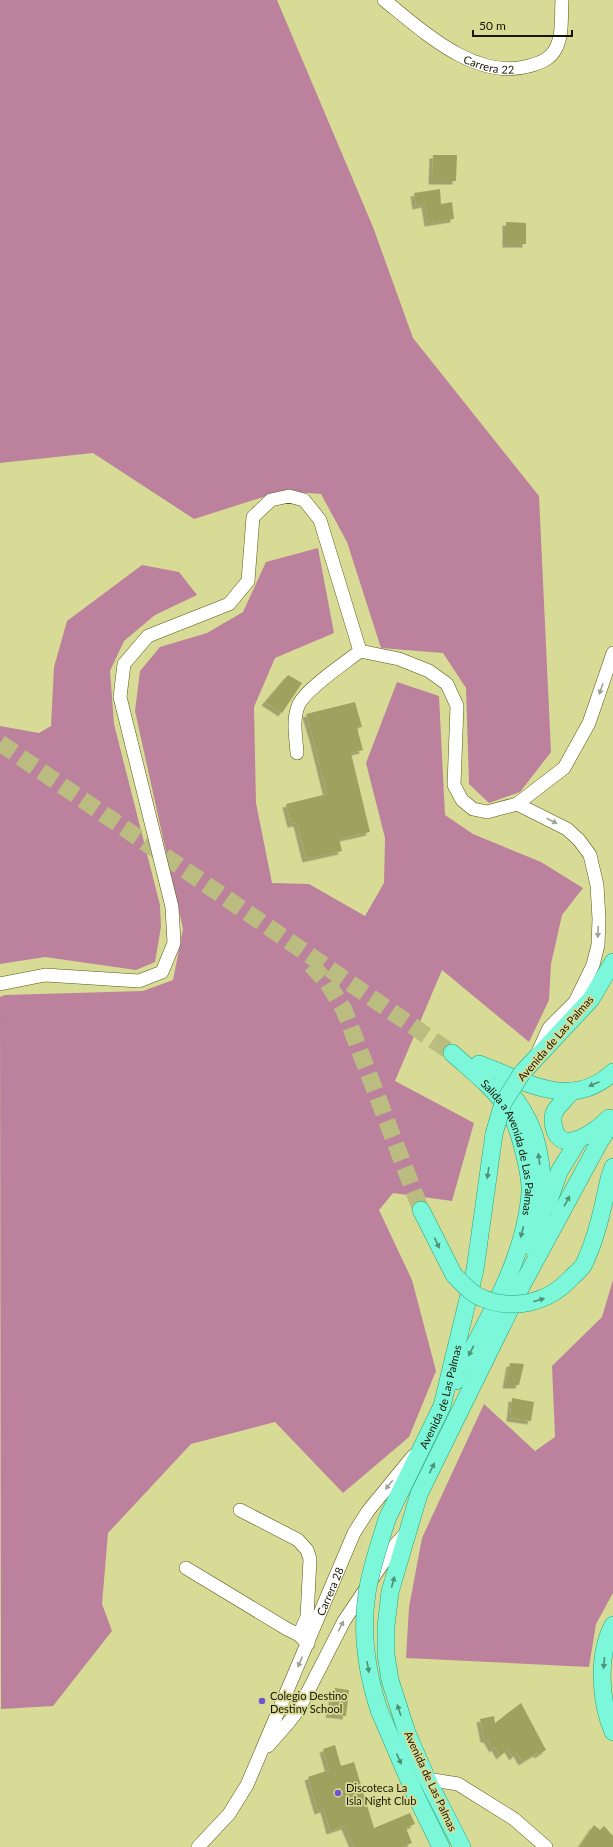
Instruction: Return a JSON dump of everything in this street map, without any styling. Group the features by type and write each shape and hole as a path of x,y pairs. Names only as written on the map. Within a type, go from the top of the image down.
{"main road":[{"name":"Avenida de Las Palmas","path":"441,1847 415,1794 379,1710 374,1693 366,1658 365,1617 370,1577 387,1519 442,1406 475,1270 494,1134 503,1103 522,1073 591,999 613,962"},
{"name":"Salida a Avenida de Las Palmas","path":"442,1406 504,1286 518,1248 526,1218 530,1192 526,1158 518,1131 509,1110 496,1093 452,1053 479,1064"},
{"path":"479,1064 536,1087 550,1091 572,1092 605,1080 613,1072"},
{"path":"479,1064 502,1083 518,1103 529,1121 537,1148 541,1172 543,1197 540,1225"},
{"path":"572,1092 554,1112 553,1122 556,1133 563,1140 571,1141 579,1139 598,1127 613,1114"},
{"name":"Avenida de Las Palmas","path":"462,1847 427,1779 402,1719 390,1680 386,1655 386,1626 390,1592 420,1494 522,1285 596,1148 613,1120"},
{"path":"522,1285 540,1225 559,1172 579,1139"},
{"path":"421,1210 454,1275 466,1287 481,1298 501,1303 525,1304 547,1298 564,1286 585,1263 598,1224 611,1173"},
{"path":"613,1625 605,1655 602,1686 604,1707 613,1732"}],"street":[{"name":"Carrera 22","path":"384,0 450,50 491,68 507,69 525,67 549,58 556,49 560,39 562,0"},
{"path":"0,984 45,974 140,981 162,972 174,943 172,908 120,697 124,664 148,636 229,604 248,581 253,517 271,500 289,496 304,500 320,520 360,651"},
{"path":"297,753 294,726 299,703 317,684 360,651"},
{"path":"360,651 405,662 429,671 447,684 458,706 454,785 462,800 473,809 487,812 517,804 564,768 589,723 613,652"},
{"path":"517,804 567,828 579,840 590,855 597,892 598,945 592,965 575,1002 549,1028 535,1060"},
{"name":"Carrera 28","path":"198,1847 229,1814 247,1785 283,1701 303,1639 354,1534 368,1511 423,1444"},
{"path":"186,1568 303,1639 310,1559 307,1550 298,1540 240,1510"},
{"name":"Carrera 28","path":"262,1753 299,1709 344,1621 391,1551 408,1530"},
{"path":"283,1701 285,1708 288,1710 292,1711 299,1709"},
{"path":"427,1779 458,1784 514,1819 546,1847"}],"shaded area":[{"path":"0,0 277,0 373,227 413,338 539,496 551,752 520,792 489,803 469,784 466,688 443,653 381,648 347,542 321,494 282,491 194,519 93,453 0,463"},
{"path":"318,548 334,633 275,658 254,707 256,803 272,883 309,884 365,916 384,883 385,838 366,763 397,682 439,696 445,815 473,834 541,862 583,888 562,915 551,964 549,1000 529,1042 442,970 395,1081 474,1123 452,1201 393,1193 379,1210 412,1280 436,1371 409,1437 343,1493 275,1422 191,1444 108,1533 102,1604 112,1631 53,1706 1,1709 0,997 5,995 143,991 173,980 183,929 135,711 140,671 160,647 207,633 243,612 266,562"},
{"path":"142,565 179,572 197,595 155,615 124,641 110,671 114,724 160,905 161,927 155,962 136,970 45,957 0,964 0,726 39,733 51,726 54,667 67,621"},
{"path":"613,1280 613,1593 596,1624 589,1667 406,1658 409,1607 422,1538 484,1404 535,1451 555,1437 552,1366 602,1317"}],"building":[{"path":"433,155 457,155 456,181 432,181"},
{"path":"440,189 441,204 452,202 454,219 428,223 425,204 416,206 414,193"},
{"path":"506,222 526,223 526,244 506,244"},
{"path":"288,675 302,683 282,713 265,702"},
{"path":"355,702 362,727 357,728 363,750 351,753 370,832 339,839 342,851 306,859 297,823 291,824 286,804 327,794 306,714"},
{"path":"510,1363 524,1364 519,1385 506,1385"},
{"path":"512,1398 534,1402 531,1421 510,1418"},
{"path":"335,1688 349,1690 346,1716 329,1714"},
{"path":"521,1703 546,1750 538,1755 537,1753 522,1762 517,1753 513,1757 508,1749 500,1756 495,1747 493,1749 487,1739 484,1739 480,1719 494,1716 495,1723"},
{"name":"Discoteca La Isla Night Club","path":"335,1745 341,1766 354,1762 374,1828 410,1813 415,1824 406,1828 412,1843 401,1847 354,1847 345,1826 330,1831 324,1809 318,1811 308,1777 329,1770 323,1749"},
{"path":"594,1825 600,1830 604,1826 613,1836 613,1847 579,1847"}],"tunnel":[{"path":"0,743 452,1053"},
{"path":"311,965 327,982 344,1010 421,1210"}],"place":[{"name":"Colegio Destino Destiny School","path":"262,1701"},
{"name":"Discoteca La Isla Night Club","path":"338,1793"}]}
